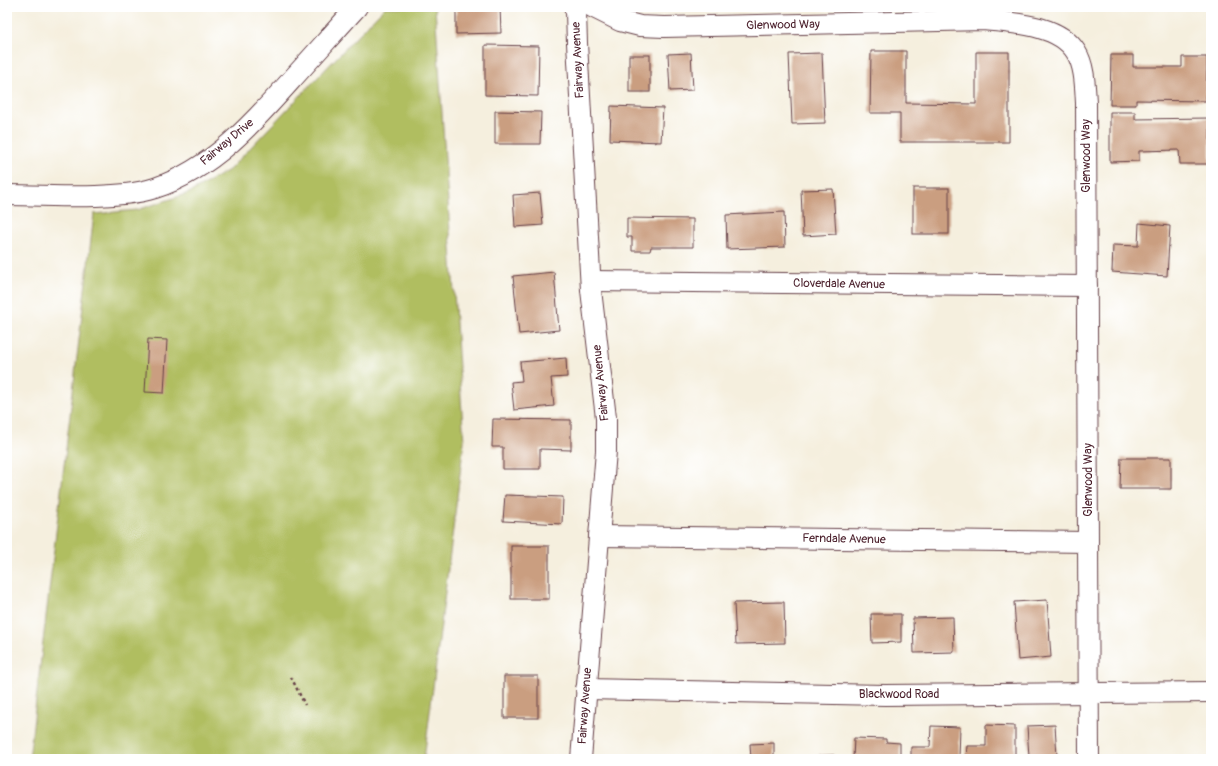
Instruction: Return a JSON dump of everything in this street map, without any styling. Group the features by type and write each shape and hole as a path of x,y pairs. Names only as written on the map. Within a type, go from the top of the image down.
{"street":[{"name":"Fairway Drive","path":"7,195 77,196 133,193 154,188 183,176 214,156 236,138 268,106 357,7"},
{"name":"Fairway Avenue","path":"574,7 576,12 591,281 606,418 606,451 581,759"},
{"name":"Glenwood Way","path":"592,7 620,21 640,26 664,27 898,15 984,20 1016,23 1041,28 1064,38 1077,52 1084,73 1086,103 1089,759"},
{"name":"Cloverdale Avenue","path":"591,281 1087,286"},
{"name":"Ferndale Avenue","path":"599,536 1088,542"},
{"name":"Blackwood Road","path":"586,689 885,695 1211,692"}],"path":[{"path":"291,677 305,705"}],"green space":[{"path":"385,7 435,7 464,442 424,759 29,759 94,214 137,210 189,193 229,170"}],"building":[{"path":"456,7 500,7 501,33 456,34"},
{"path":"485,45 539,46 538,96 485,95"},
{"path":"871,51 906,51 906,103 976,104 976,52 1009,52 1009,142 900,142 900,113 870,113"},
{"path":"691,53 693,90 670,91 668,54"},
{"path":"822,53 825,123 792,124 789,54"},
{"path":"629,55 650,55 650,92 629,92"},
{"path":"1111,55 1133,55 1133,67 1182,67 1182,57 1207,57 1206,101 1136,100 1136,105 1110,105"},
{"path":"611,106 663,108 661,142 610,140"},
{"path":"495,111 541,112 540,144 495,144"},
{"path":"1110,112 1135,112 1135,119 1210,118 1210,164 1180,164 1179,150 1139,151 1139,161 1110,162"},
{"path":"913,188 949,188 949,234 913,234"},
{"path":"833,189 836,234 803,236 801,190"},
{"path":"540,193 543,225 515,227 513,195"},
{"path":"784,212 785,247 727,249 726,215"},
{"path":"627,218 693,219 693,247 651,247 650,251 632,251 632,237 627,237"},
{"path":"1139,223 1170,226 1167,276 1112,272 1113,245 1138,246"},
{"path":"554,272 559,330 519,334 513,276"},
{"path":"148,339 167,340 164,393 145,392"},
{"path":"566,358 567,377 551,378 554,406 514,410 511,382 522,381 520,362"},
{"path":"493,419 571,420 571,450 540,449 540,469 503,469 503,447 492,447"},
{"path":"1121,458 1171,458 1171,489 1120,489"},
{"path":"505,495 563,497 562,524 503,521"},
{"path":"511,546 549,546 549,599 511,599"},
{"path":"1047,600 1051,657 1018,660 1014,602"},
{"path":"784,602 785,643 736,644 734,603"},
{"path":"871,614 901,614 901,642 872,643"},
{"path":"953,617 954,652 914,653 913,618"},
{"path":"504,676 538,676 538,718 504,718"},
{"path":"986,725 1015,726 1015,759 966,759 967,746 986,746"},
{"path":"1055,725 1057,756 1029,757 1027,726"},
{"path":"931,726 960,727 959,759 911,759 911,747 930,747"},
{"path":"854,738 886,739 886,742 900,743 900,759 853,759"},
{"path":"774,743 774,759 751,759 750,744"},
{"path":"834,755 834,759 800,759 800,756"}]}
